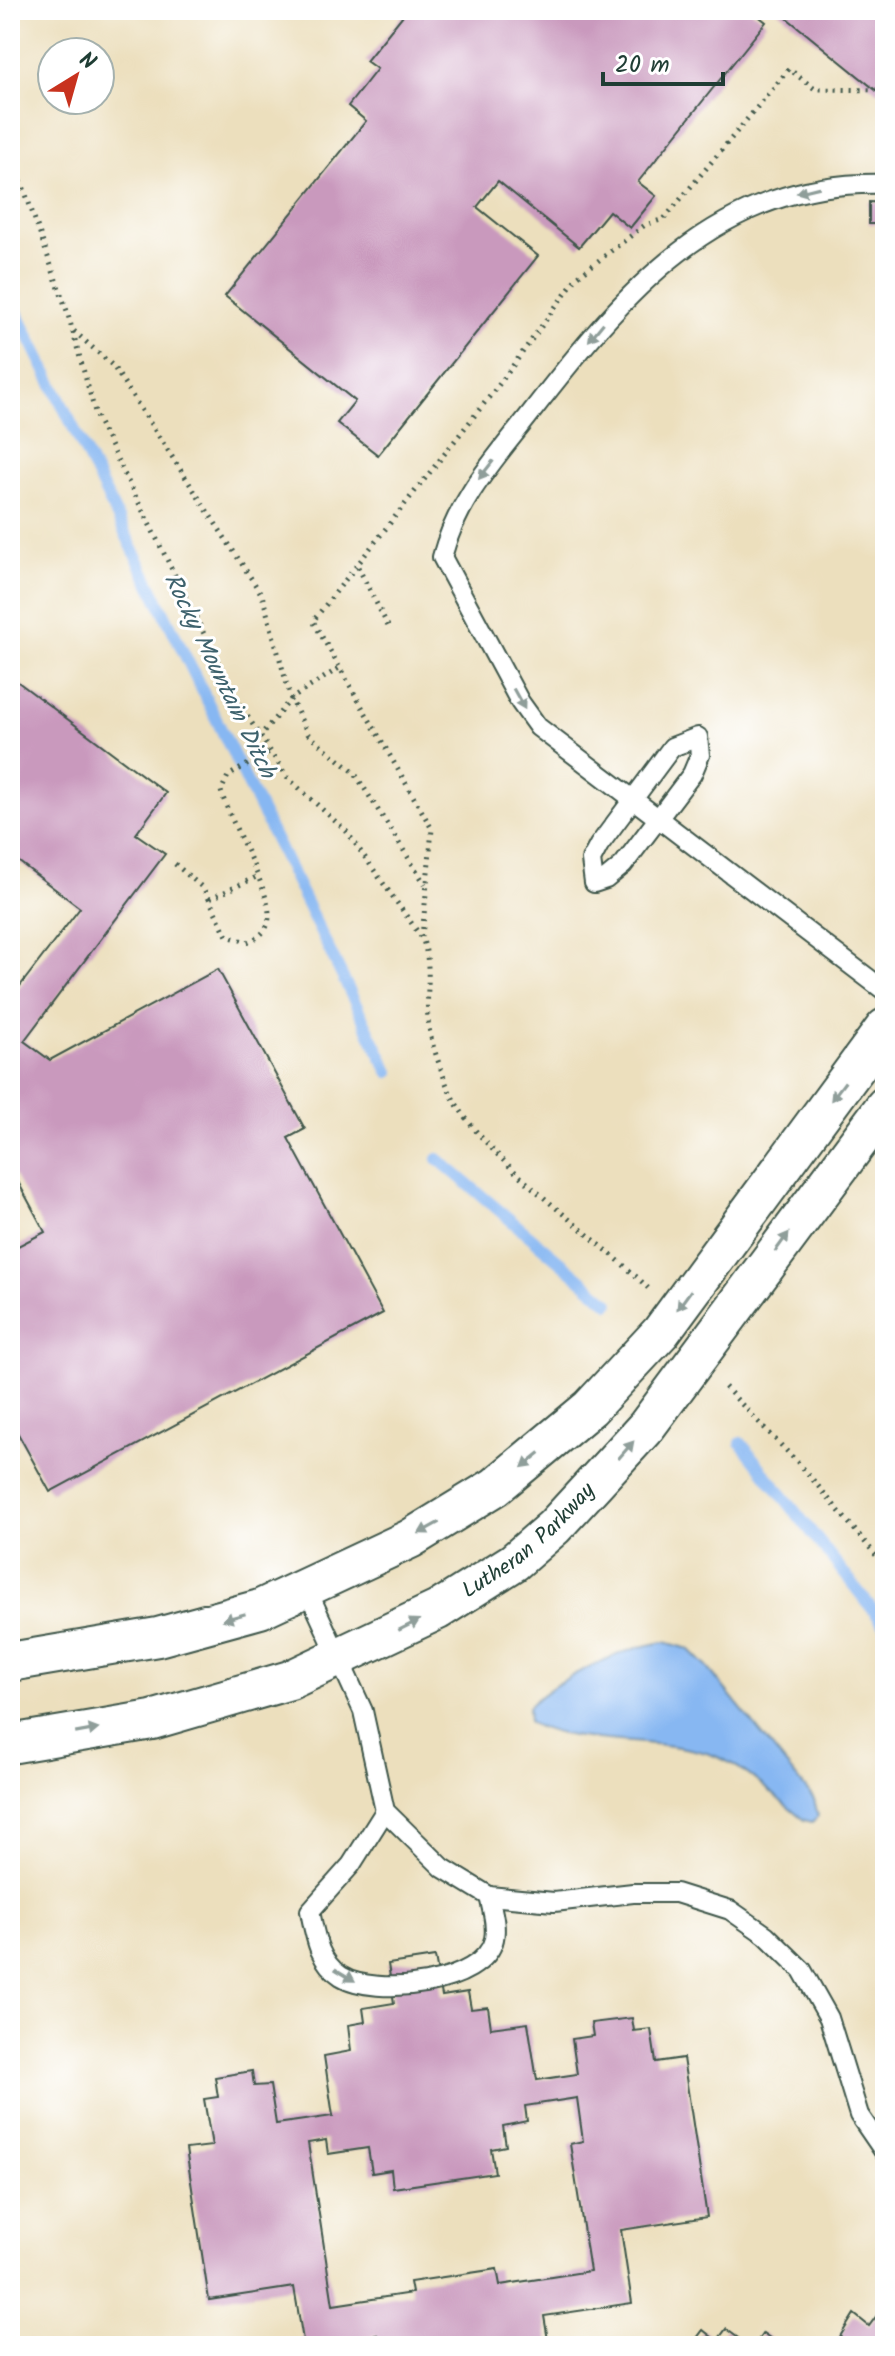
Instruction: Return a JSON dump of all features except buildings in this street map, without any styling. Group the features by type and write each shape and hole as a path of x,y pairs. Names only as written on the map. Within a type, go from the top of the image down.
{"street":[{"path":"10,1662 158,1637 260,1609 410,1539 495,1487 590,1408 673,1316 885,1028"},
{"name":"Lutheran Parkway","path":"10,1744 152,1720 290,1680 340,1659 463,1596 528,1550 626,1450 700,1357 885,1106"}],"lane":[{"path":"885,184 822,186 796,192 747,211 684,245 641,281 598,329 473,487 455,519 442,557 528,716 549,737 885,991"},
{"path":"698,737 697,765 658,820 616,873 594,883 591,860 594,851 632,800 672,747 698,737"},
{"path":"307,1589 363,1711 385,1811 443,1868 489,1896 554,1902 633,1893 676,1893 730,1910 766,1935 802,1970 829,2018 859,2115 885,2153"},
{"path":"385,1811 351,1865 310,1911 319,1952 340,1975 373,1989 455,1977 480,1963 494,1942 495,1923 489,1896"}],"path":[{"path":"10,159 23,186 73,330 97,419 182,595 269,752 304,795 347,832 422,938 429,956 429,1027 446,1084 479,1133 646,1286 673,1316"},
{"path":"10,182 23,186"},
{"path":"73,330 113,366 262,595 291,699 308,734 354,772 426,886"},
{"path":"358,567 390,630"},
{"path":"259,737 291,699 339,668"},
{"path":"175,864 195,880 210,899 227,936 237,941 256,940 269,923 270,913 221,791 228,776 269,752"},
{"path":"210,899 256,877"},
{"path":"700,1357 711,1374 803,1468 885,1566"}],"water":[{"path":"665,1642 689,1649 708,1668 814,1799 818,1816 812,1822 804,1820 739,1768 715,1756 669,1746 567,1735 529,1722 528,1707 556,1685 612,1657"}],"waterway":[{"name":"Rocky Mountain Ditch","path":"10,298 389,1072"},
{"name":"Rocky Mountain Ditch","path":"438,1159 609,1303"},
{"name":"Rocky Mountain Ditch","path":"741,1443 885,1625"}]}
